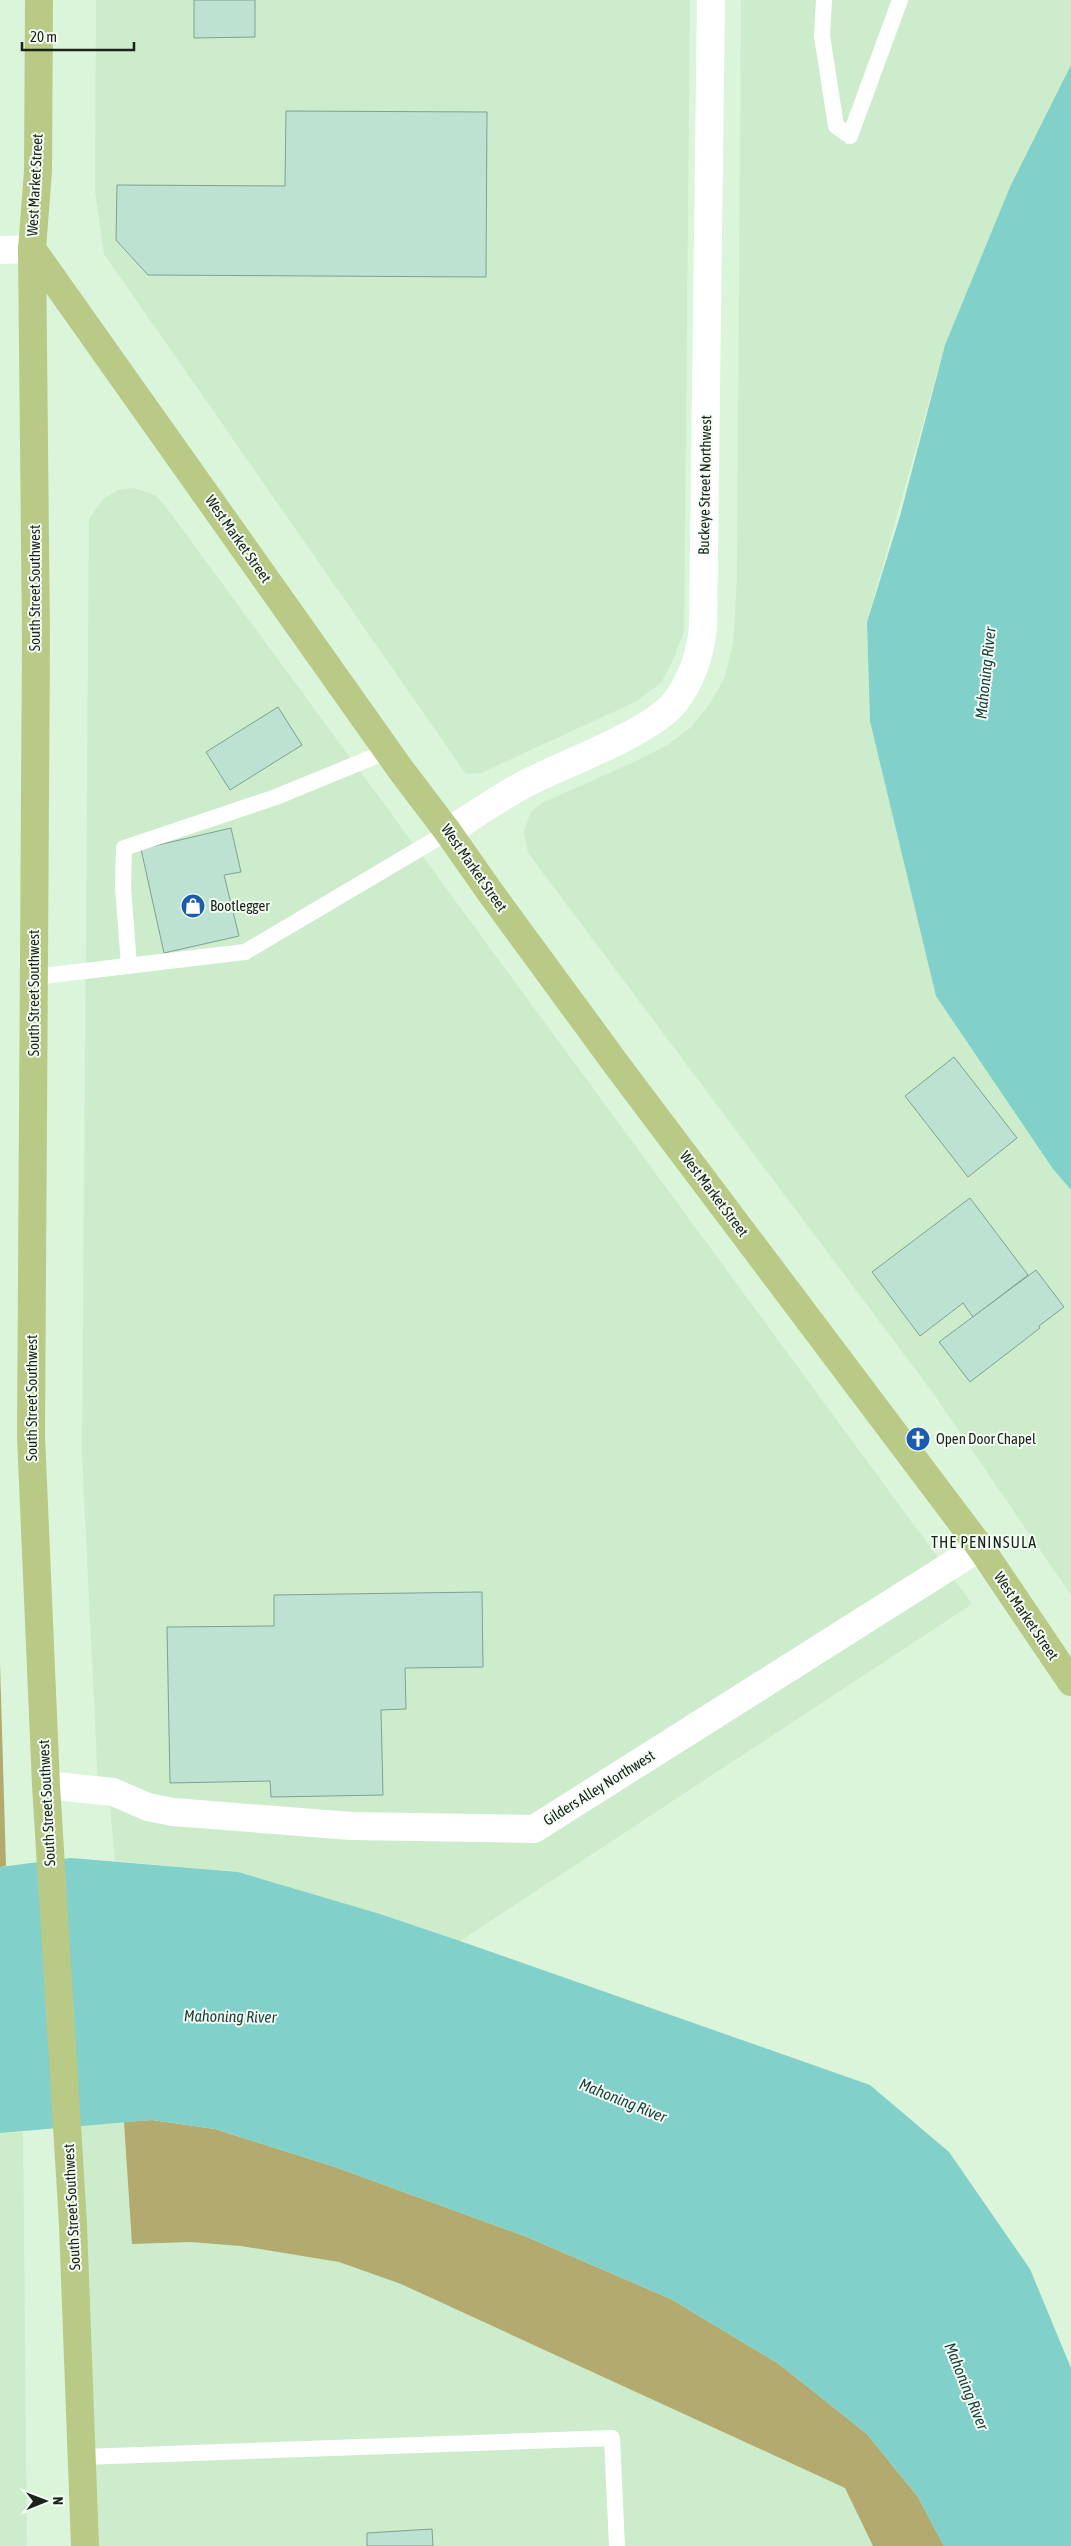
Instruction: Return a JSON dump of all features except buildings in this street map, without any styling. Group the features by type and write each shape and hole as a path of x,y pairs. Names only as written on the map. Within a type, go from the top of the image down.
{"main road":[{"name":"West Market Street","path":"39,0 38,171 32,249 490,892 619,1068 980,1547 1071,1682"},
{"name":"South Street Southwest","path":"32,249 36,639 31,1436 46,1785 73,2224 86,2546"}],"street":[{"name":"Buckeye Street Northwest","path":"448,832 522,786 651,724 675,703 692,676 704,628 710,0"},
{"path":"0,250 32,249"},
{"name":"Gilders Alley Northwest","path":"46,1785 113,1792 148,1807 172,1812 351,1826 534,1829 980,1547"}],"lane":[{"path":"824,0 822,36 836,126 850,136 900,0"},
{"path":"129,966 123,887 124,848 276,797 388,751"},
{"path":"34,977 245,952 448,832"},
{"path":"83,2457 612,2438 617,2546"}],"shaded area":[{"path":"96,0 690,0 684,632 661,683 635,702 481,773 466,774 104,254 95,191"},
{"path":"741,0 1071,0 1071,65 1010,187 945,345 867,622 870,721 1053,1169 1071,1190 1071,1595 933,1393 528,853 524,832 531,812 542,803 636,761 669,744 690,728 709,705 724,679 733,643 737,578"},
{"path":"134,488 155,495 166,507 972,1604 460,1941 380,1914 238,1872 115,1861 110,1805 99,1805 82,1455 89,519 103,499 118,490"},
{"path":"0,1663 6,1866 0,1867"},
{"path":"152,2120 335,2167 527,2237 944,2546 85,2546 67,2127"},
{"path":"152,2120 215,2129 335,2167 527,2237 671,2299 779,2364 867,2434 918,2497 944,2546 873,2546 845,2488 401,2284 339,2262 241,2246 190,2242 132,2244 124,2122"},
{"path":"23,2132 27,2546 0,2546 0,2133"}],"water":[{"name":"Mahoning River","path":"1071,65 1071,1190 1053,1169 936,996 870,721 867,622 900,516 945,345 1010,187"},
{"name":"Mahoning River","path":"71,1858 238,1872 380,1914 870,2085 949,2152 1030,2269 1071,2368 1071,2546 944,2546 918,2497 867,2434 779,2364 671,2299 527,2237 335,2167 215,2129 152,2120 0,2133 0,1867"}],"place":[{"name":"Bootlegger","path":"193,906"},
{"name":"Open Door Chapel","path":"918,1439"}],"district":[{"name":"THE PENINSULA","path":"984,1542"}]}
